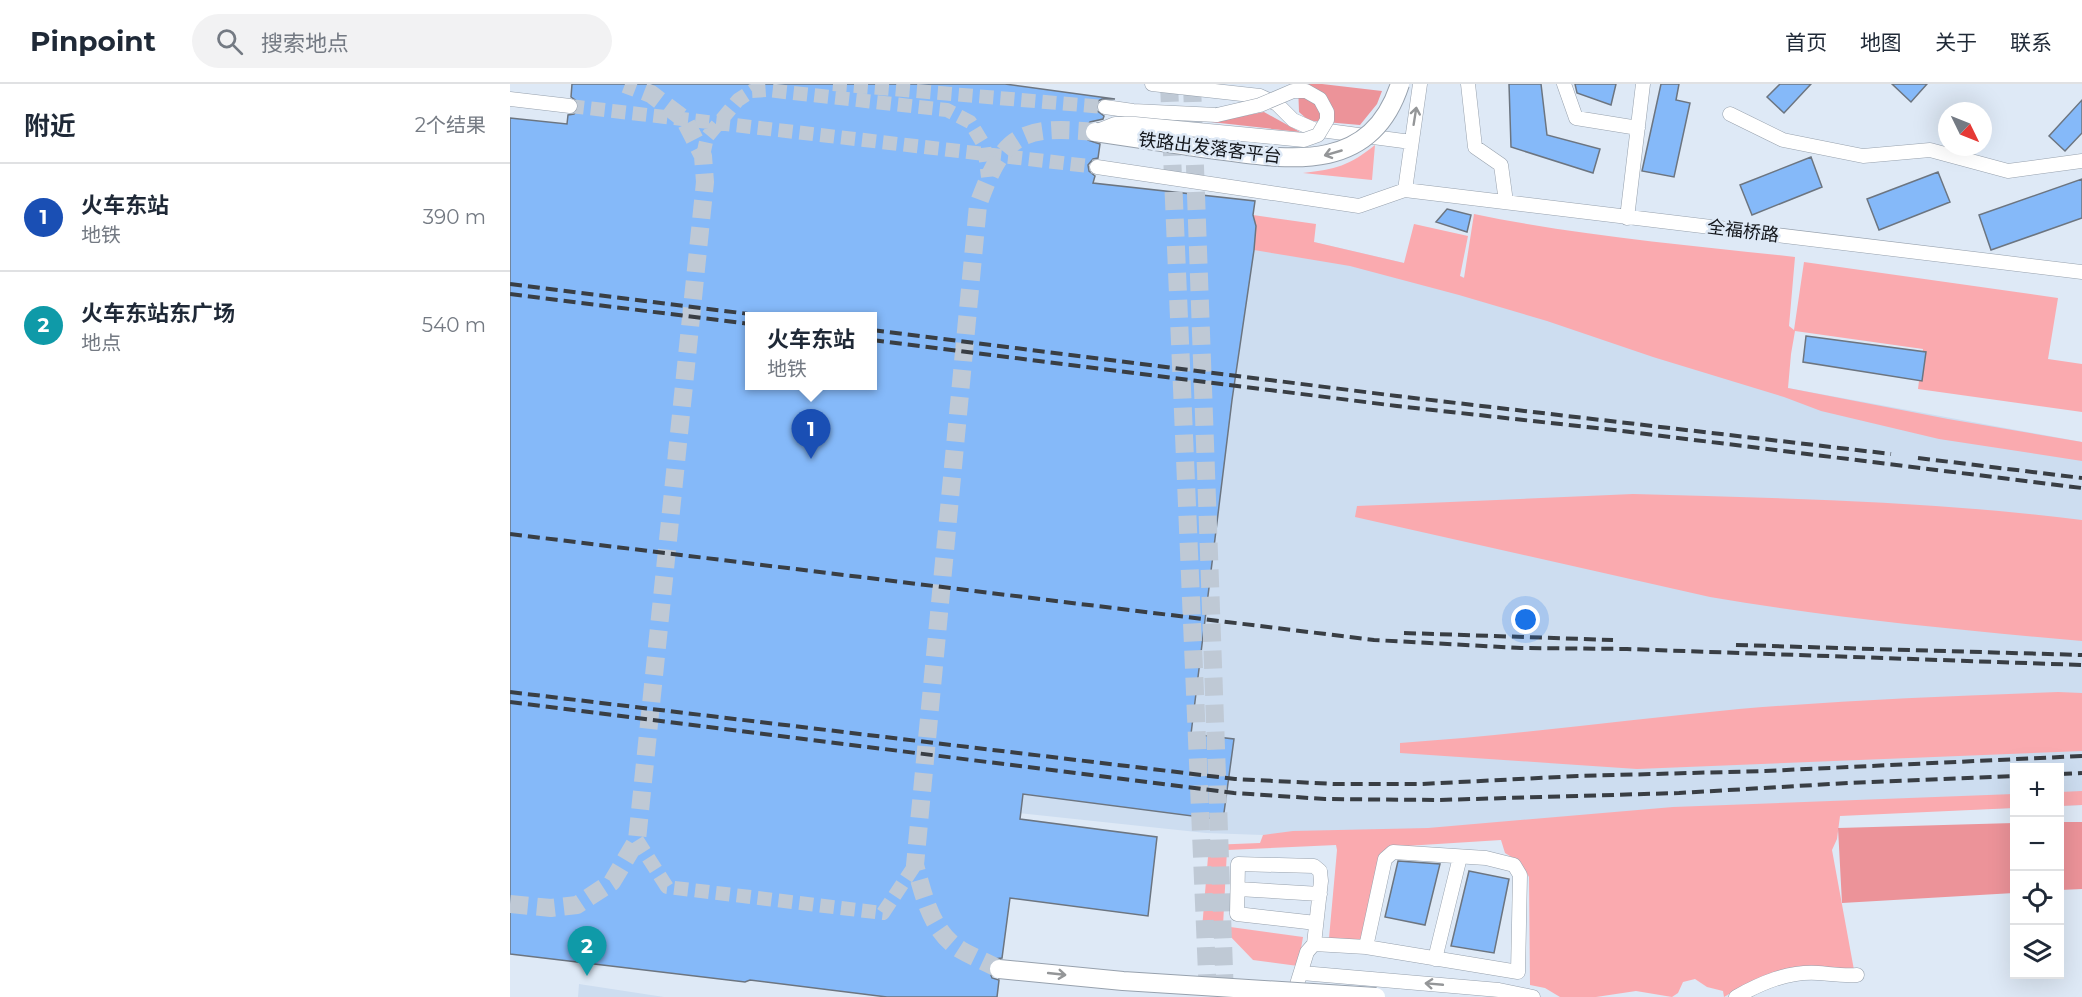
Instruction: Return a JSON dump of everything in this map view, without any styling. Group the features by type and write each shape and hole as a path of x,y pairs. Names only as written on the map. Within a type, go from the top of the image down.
{"main road":[{"name":"铁路出发落客平台","path":"1095,132 1276,158 1317,157 1341,151 1356,143 1371,130 1385,115 1396,97 1400,84"},
{"path":"999,969 1123,981 1376,997"}],"street":[{"path":"1152,84 1225,88 1260,96 1277,104 1293,120 1313,129 1411,142"},
{"path":"1097,166 1359,206 1405,190 1420,84"},
{"path":"1468,84 1475,147 1501,165 1506,202"},
{"path":"1564,84 1576,118 1638,128"},
{"path":"1627,218 1643,84"},
{"path":"1095,132 1115,124 1135,124 1304,140 1318,135 1328,120 1327,112 1320,99 1306,92 1293,91 1260,105 1216,115 1133,111 1105,107"},
{"path":"510,99 570,106"},
{"path":"1730,114 1783,140 1863,156 1930,150 2008,171 2082,161"},
{"name":"全福桥路","path":"1405,190 2082,272"},
{"path":"1314,944 1366,947 1518,972 1520,875 1514,865 1486,858 1393,852 1385,859 1366,947"},
{"path":"1435,958 1460,857"},
{"path":"1293,997 1307,952 1314,944 1320,894 1320,871 1314,866 1238,864 1237,915 1316,923"},
{"path":"1238,889 1320,894"},
{"path":"1302,973 1499,990 1533,997"},
{"path":"1736,997 1771,979 1817,973 1836,976 1857,975"}],"shaded area":[{"path":"1298,84 1322,84 1382,91 1377,104 1360,125 1308,120 1299,112"},
{"path":"1264,112 1300,132 1211,122"},
{"path":"510,137 851,174 1256,226 1460,276 1788,388 2082,442 2082,805 2064,806 2064,763 2010,763 2010,808 1263,835 1206,833 510,759"},
{"path":"1375,145 1372,180 1303,173 1342,165"},
{"path":"1474,214 1594,234 1795,257 1789,326 1794,330 1804,262 2058,298 2048,359 2082,364 2082,412 1918,389 1923,349 1795,331 1788,388 2082,442 2082,461 1939,439 1821,411 1547,321 1459,295 1350,266 1254,250 1256,226 1253,215 1316,224 1314,242 1404,263 1414,224 1468,236 1460,276 1464,278"},
{"path":"1633,494 1914,504 2082,520 2082,641 1849,617 1710,597 1355,517 1357,506"},
{"path":"2058,692 2082,693 2082,751 1637,769 1400,753 1400,743 1739,709"},
{"path":"2082,791 2082,805 2064,806 2064,792"},
{"path":"2010,794 2010,808 1840,816 1837,839 1832,850 1854,970 1746,984 1724,997 1723,991 1707,987 1695,979 1683,982 1678,993 1672,997 1636,991 1596,997 1560,997 1545,988 1530,985 1529,877 1521,863 1505,853 1501,840 1390,847 1383,851 1379,858 1361,941 1329,938 1336,845 1227,850 1223,926 1303,937 1298,966 1253,960 1228,934 1202,929 1209,845 1260,843 1263,835 1293,831 1428,828 1673,807"},
{"path":"2064,822 2082,822 2082,889 2064,890"},
{"path":"2010,823 2010,893 1842,903 1838,828"},
{"path":"579,984 664,997 578,997"}],"building":[{"path":"572,84 1005,84 1115,99 1098,101 1096,110 1104,116 1103,119 1090,122 1084,130 1084,135 1088,140 1100,144 1098,158 1093,159 1088,165 1089,171 1095,176 1093,183 1255,201 1254,250 1232,400 1191,734 1234,739 1223,820 1023,794 1020,819 1157,837 1148,916 1010,898 1002,958 994,959 988,967 992,978 999,980 997,997 887,997 510,954 510,118 567,124 568,115 574,114 579,108 578,102 571,97"},
{"path":"1509,84 1541,84 1547,135 1600,149 1593,173 1511,147"},
{"path":"1575,84 1616,84 1611,105 1577,93"},
{"path":"1661,84 1679,84 1676,100 1690,103 1674,177 1642,171"},
{"path":"1780,84 1811,84 1784,113 1767,97"},
{"path":"1892,84 1927,84 1911,102"},
{"path":"2082,100 2082,133 2065,151 2049,136"},
{"path":"1811,157 1822,187 1752,215 1740,185"},
{"path":"1938,172 1950,202 1879,230 1867,199"},
{"path":"2082,179 2082,218 1991,250 1979,215"},
{"path":"1447,209 1471,215 1467,232 1436,222"},
{"path":"1806,336 1926,352 1922,381 1803,362"},
{"path":"1398,861 1440,864 1425,925 1385,917"},
{"path":"1469,871 1509,879 1494,953 1451,946"}],"tunnel":[{"path":"510,904 551,908 577,905 612,882 637,840 705,182 703,156 684,119 651,94 625,84"},
{"path":"833,84 1105,107"},
{"path":"1169,84 1208,997"},
{"path":"1192,84 1225,997"},
{"path":"703,156 707,137 738,100 752,91 767,90 947,110 970,122 984,145 988,177"},
{"path":"570,106 1097,167"},
{"path":"999,969 961,950 942,933 930,912 915,865 978,205 996,163 1006,149 1018,139 1032,133 1049,130 1095,132"},
{"path":"637,840 667,887 883,913 915,865"}],"railway":[{"path":"510,284 745,313"},
{"path":"510,294 745,323"},
{"path":"877,331 1397,396 1891,454"},
{"path":"877,341 2082,488"},
{"path":"1918,458 2082,478"},
{"path":"510,534 1374,640 1521,648 1627,649 2082,665"},
{"path":"1404,633 1613,640"},
{"path":"1736,645 2082,655"},
{"path":"510,692 1235,779 1335,784 1421,784 2082,756"},
{"path":"510,702 1234,793 1325,799 1439,800 1679,793 2010,776"},
{"path":"2064,774 2082,773"}],"place":[{"name":"火车东站","path":"811,459"},
{"name":"火车东站东广场","path":"587,976"}]}
